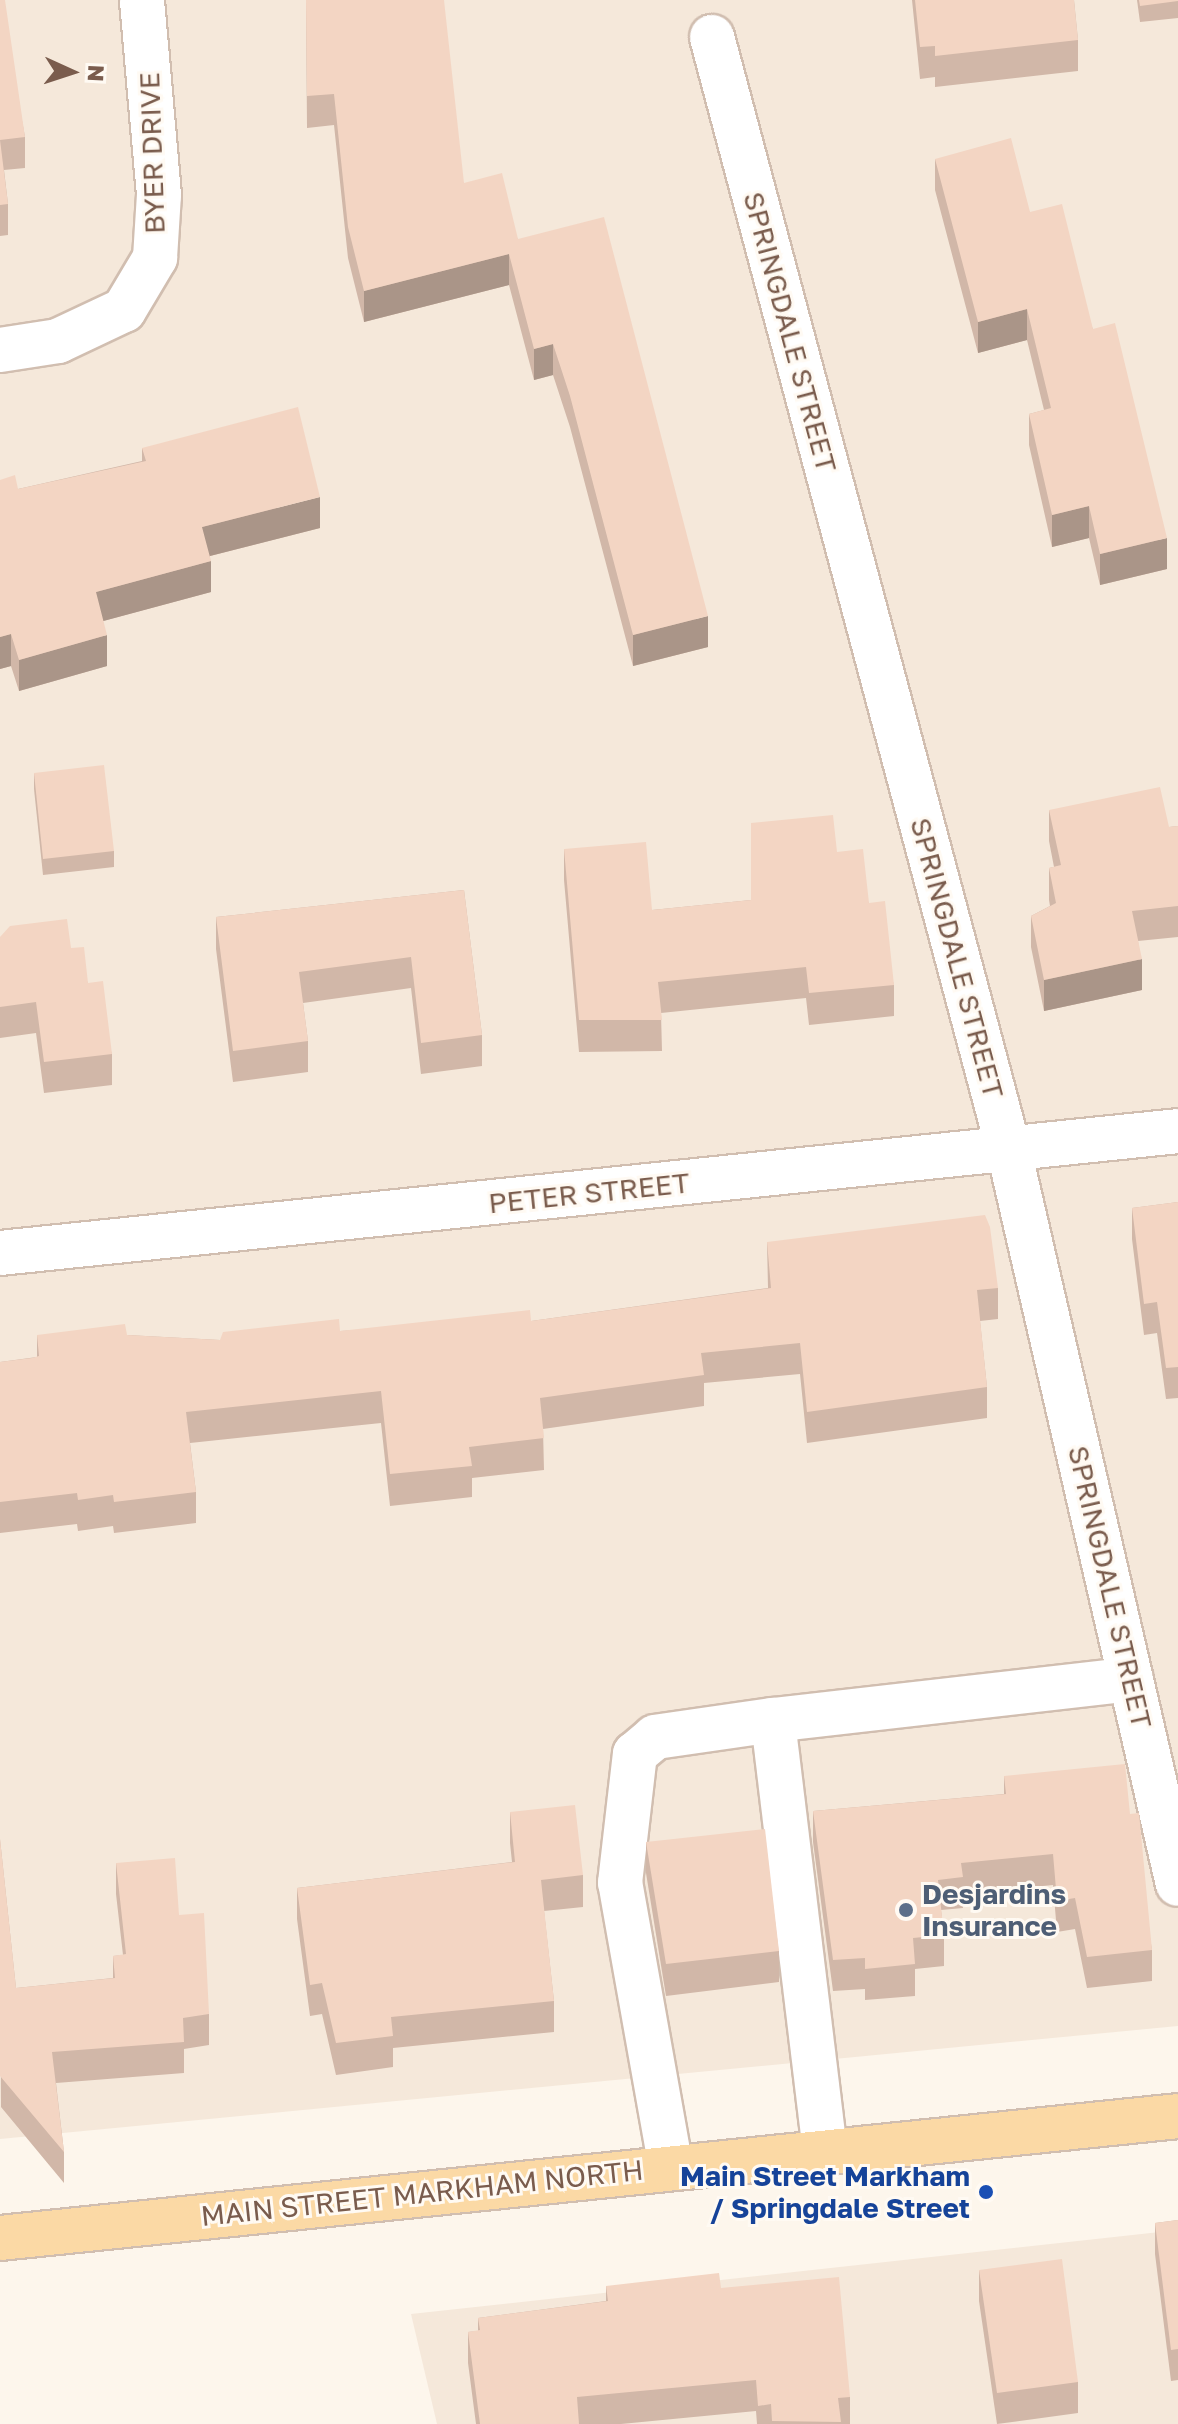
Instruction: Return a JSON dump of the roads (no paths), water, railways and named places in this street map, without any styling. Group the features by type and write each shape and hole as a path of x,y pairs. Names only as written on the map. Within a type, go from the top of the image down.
{"main road":[{"name":"MAIN STREET MARKHAM NORTH","path":"0,2238 1178,2116"}],"street":[{"name":"BYER DRIVE","path":"0,350 58,341 124,310 155,258 159,195 142,0"},
{"name":"SPRINGDALE STREET","path":"712,37 1009,1151 1178,1884"},
{"name":"PETER STREET","path":"0,1253 1009,1151 1178,1131"},
{"path":"671,2168 620,1883 635,1754 655,1737 773,1720 1131,1679"},
{"path":"773,1720 825,2151"}],"place":[{"name":"Desjardins Insurance","path":"906,1910"},
{"name":"Main Street Markham / Springdale Street","path":"986,2192"}]}
